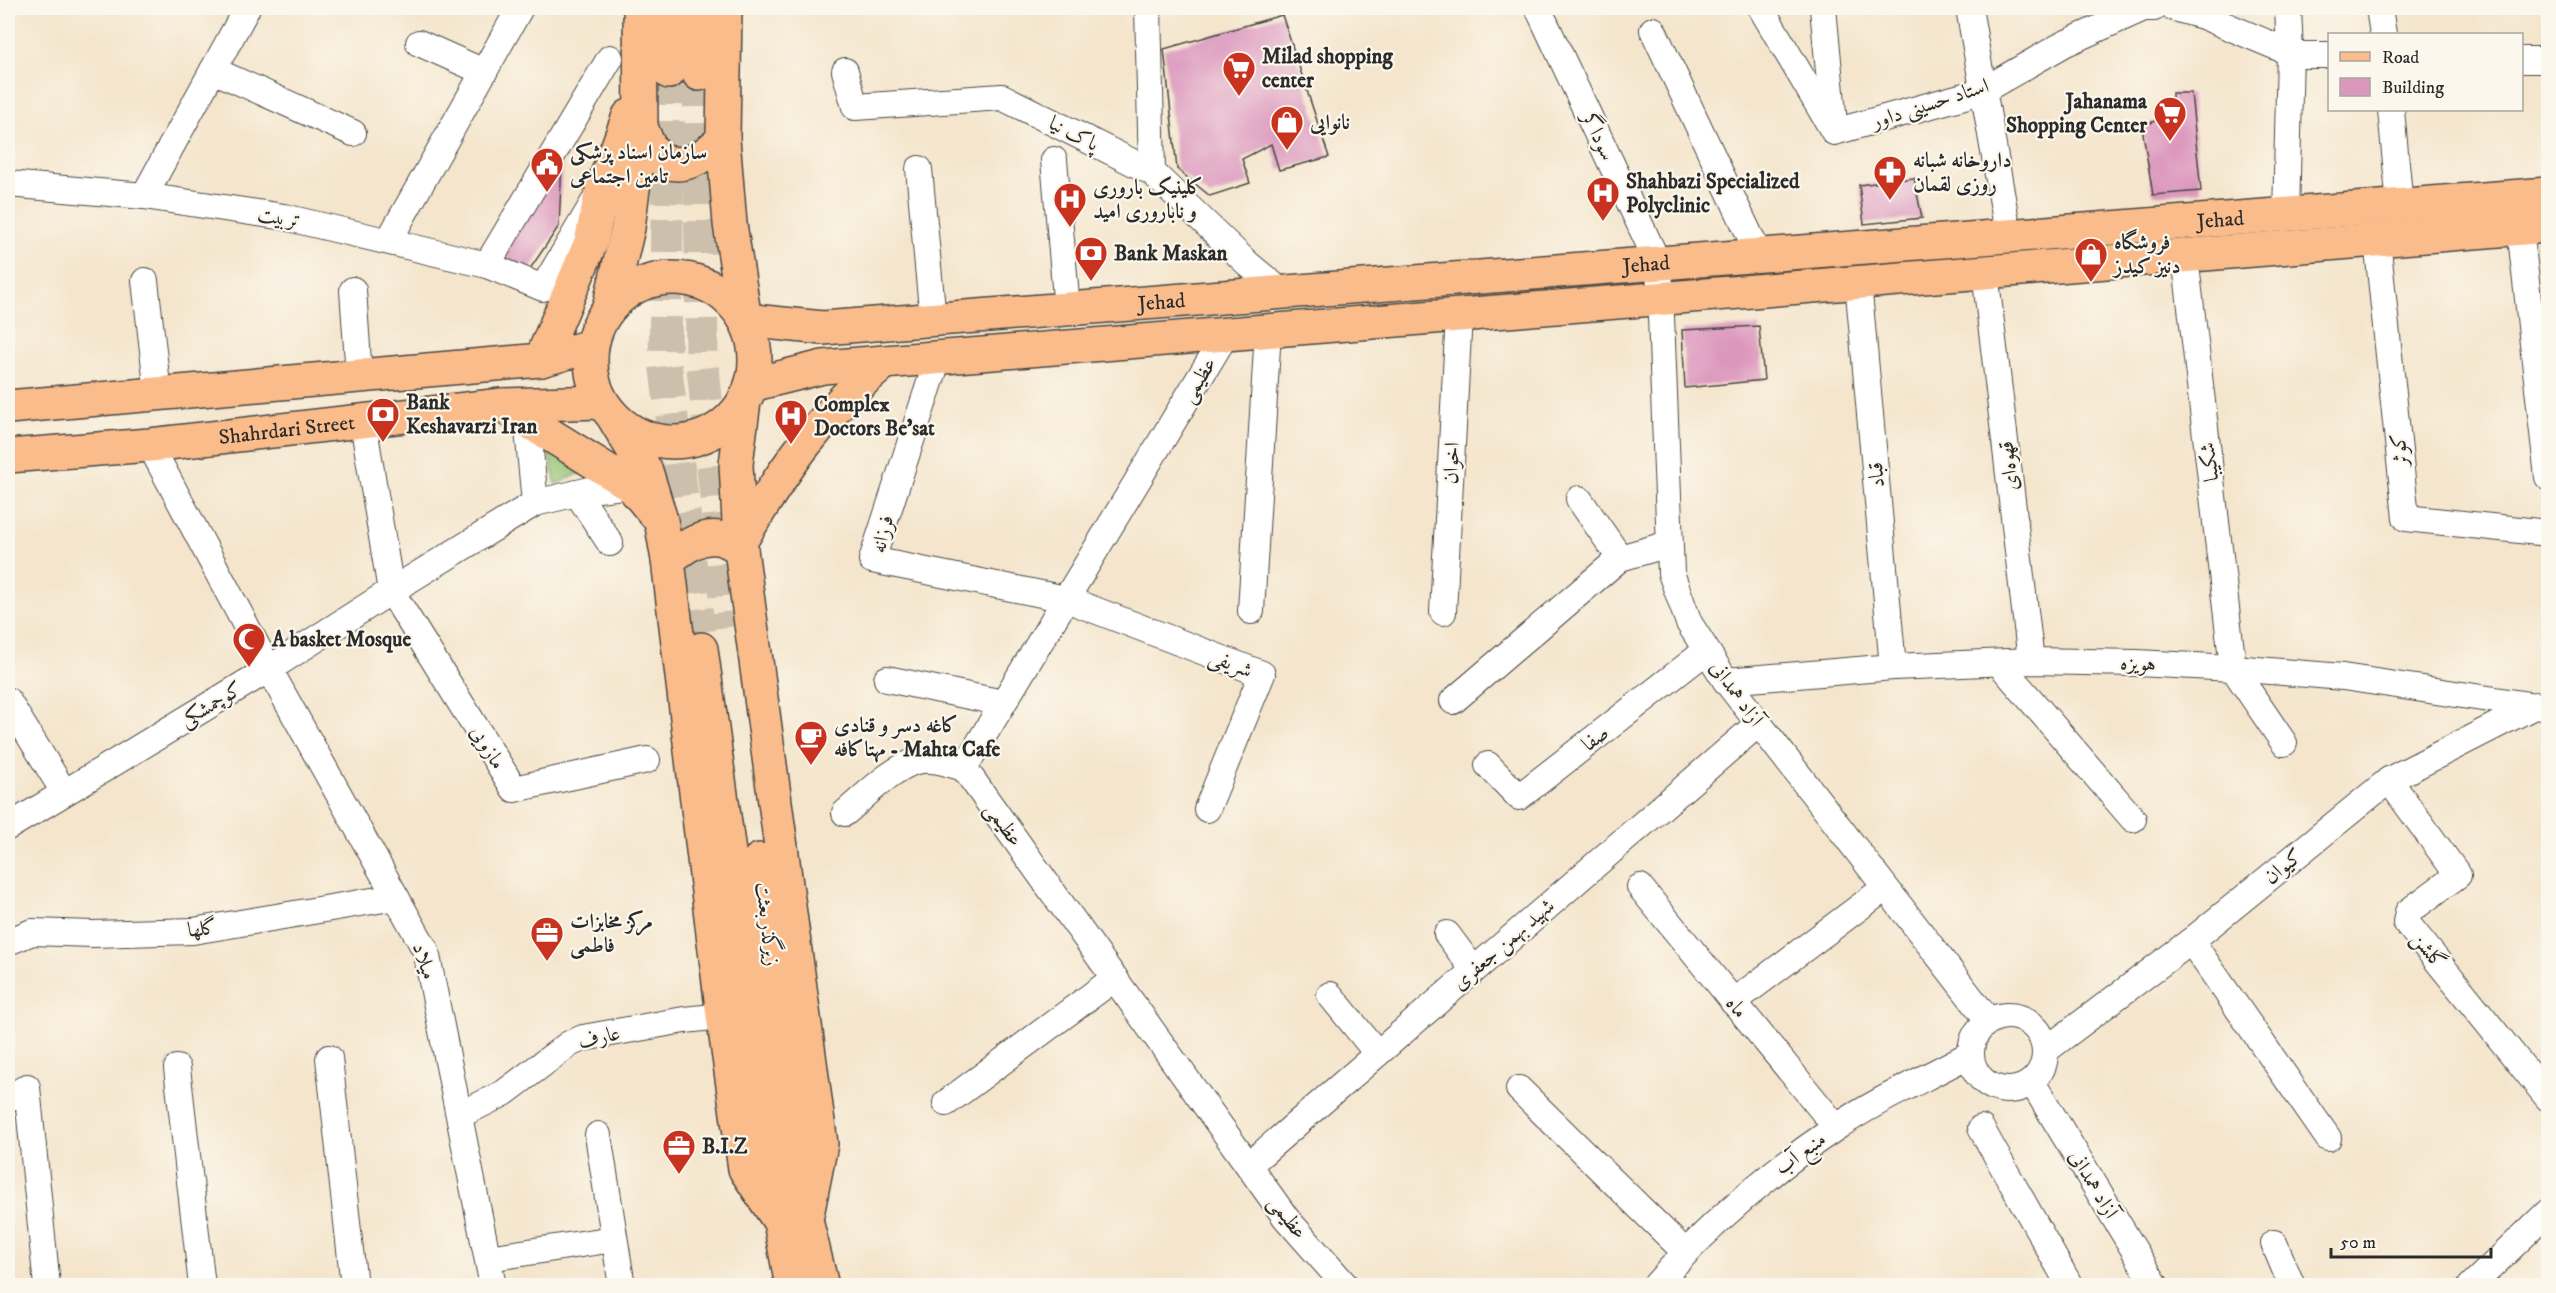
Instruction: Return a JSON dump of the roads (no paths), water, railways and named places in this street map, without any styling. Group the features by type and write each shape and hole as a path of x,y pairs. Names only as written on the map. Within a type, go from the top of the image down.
{"main road":[{"path":"609,308 628,228 641,128 640,8"},
{"path":"670,8 684,73 701,8"},
{"path":"725,8 723,139 730,224 745,320 753,341 755,363 736,464 740,546 821,1144 793,1221 792,1286"},
{"path":"541,360 591,242 603,186 639,89"},
{"path":"641,128 658,157 674,163 694,161 723,139"},
{"name":"Jehad","path":"745,320 824,328 2009,238 2548,194"},
{"name":"Jehad","path":"748,393 823,367 2534,227"},
{"path":"745,320 730,301 711,287 677,277 642,283 624,293 609,308 597,326 591,346 590,365 594,385 646,471 661,520 668,560 723,1016 745,1169 793,1221 822,1286"},
{"path":"8,407 541,360 591,346"},
{"path":"740,546 780,476 806,439 851,390 885,362"},
{"path":"608,410 629,430 647,439 677,443 707,435 721,428 748,393"},
{"name":"Shahrdari Street","path":"8,456 150,445 363,422 515,412 608,410"},
{"path":"515,412 630,485 661,520"},
{"path":"668,560 684,547 703,537 728,540 740,546"},
{"name":"زیرگذر بعثت","path":"714,630 793,1221"}],"street":[{"path":"144,196 247,8"},
{"path":"389,240 520,8"},
{"path":"1148,8 1152,172"},
{"name":"سوداگر","path":"1538,8 1659,265"},
{"path":"1761,8 1834,132"},
{"path":"1822,8 1834,132"},
{"path":"1969,8 2009,238"},
{"name":"استاد حسینی داور","path":"1834,132 1982,91 2064,44 2144,8 2154,8"},
{"path":"2174,8 2203,16 2296,55 2328,55"},
{"path":"2286,215 2290,53 2288,8"},
{"path":"2379,8 2383,33"},
{"path":"1653,30 1760,257"},
{"path":"419,43 484,72"},
{"path":"487,264 609,58"},
{"path":"2523,60 2548,60"},
{"path":"213,70 353,133"},
{"name":"پاک نیا","path":"844,71 855,107 1002,97 1152,172 1248,264 1283,293"},
{"path":"2391,111 2400,206"},
{"path":"1054,160 1067,309"},
{"path":"919,169 933,320"},
{"name":"تربیت","path":"8,184 144,196 284,217 487,264 543,288 603,186"},
{"path":"2534,227 2548,477"},
{"name":"کوثر","path":"2377,240 2406,518 2548,533"},
{"name":"شکیبا","path":"2185,256 2233,668"},
{"name":"آزاد همدانی","path":"1659,265 1669,544 1671,573 1678,596 1706,651 1726,681 1988,1020"},
{"name":"قهوه‌ای","path":"1985,272 2031,661"},
{"path":"145,282 158,394"},
{"name":"قباد","path":"1858,282 1893,667"},
{"path":"353,290 359,376"},
{"name":"اخوان","path":"1443,612 1459,315"},
{"path":"1251,611 1268,331"},
{"name":"عظیمی","path":"1226,334 964,768 1286,1218 1346,1286"},
{"name":"فرزانه","path":"938,358 872,560 1066,599"},
{"path":"515,412 535,503"},
{"path":"363,422 391,591"},
{"name":"میلاد","path":"150,445 269,669 426,951 493,1286"},
{"name":"کوچمشکی","path":"8,827 269,669 535,503 577,493 630,485"},
{"path":"577,493 610,543"},
{"path":"1579,499 1620,558"},
{"path":"1453,701 1620,558 1669,544"},
{"name":"مازویی","path":"391,591 514,789 647,760"},
{"name":"شریفی","path":"1066,599 1262,674 1208,809"},
{"name":"صفا","path":"1488,765 1519,797 1706,651"},
{"name":"هویزه","path":"1726,681 1893,667 2031,661 2233,668 2343,677 2542,707"},
{"path":"1999,663 2133,819"},
{"path":"2233,668 2284,742"},
{"path":"887,680 1003,703"},
{"path":"8,701 64,792"},
{"name":"کیوان","path":"2046,1050 2191,941 2389,780 2542,707"},
{"name":"شهید بهمن جعفری","path":"1249,1165 1758,724"},
{"path":"845,813 891,775 918,761 942,762 964,768"},
{"name":"گلشن","path":"2389,780 2458,875 2408,912 2406,922 2548,1098"},
{"name":"ماه","path":"1640,886 1836,1127"},
{"path":"1733,1002 1885,888"},
{"name":"گلها","path":"8,942 32,932 93,934 193,931 396,897"},
{"path":"1447,934 1473,969"},
{"path":"2191,941 2328,1138"},
{"path":"945,1103 1114,978"},
{"path":"1330,995 1377,1053"},
{"path":"2013,1015 2025,1019 2035,1027 2046,1050 2040,1073 2032,1082 2009,1091 1987,1084 1972,1066 1970,1054 1975,1035 1988,1020 2013,1015"},
{"name":"عارف","path":"460,1115 504,1093 569,1044 583,1038 723,1016"},
{"name":"منبع آب","path":"1655,1286 1685,1252 1766,1178 1836,1127 1970,1054"},
{"path":"329,1058 354,1286"},
{"path":"177,1068 202,1286"},
{"name":"آزاد همدانی","path":"2032,1082 2156,1286"},
{"path":"8,1098 27,1087 47,1286"},
{"path":"1518,1089 1685,1252"},
{"path":"1981,1128 2070,1286"},
{"path":"598,1135 622,1286"},
{"path":"2472,1285 2548,1212"},
{"path":"488,1258 614,1239"},
{"path":"2274,1243 2292,1286"}],"tunnel":[{"path":"669,72 665,362 699,632"},
{"path":"699,74 702,358 729,627"}],"place":[{"name":"Milad shopping center","path":"1239,97"},
{"name":"Jahanama Shopping Center","path":"2170,142"},
{"name":"نانوایی","path":"1287,151"},
{"name":"سازمان اسناد پزشکی تامین اجتماعی","path":"547,193"},
{"name":"داروخانه شبانه روزی لقمان","path":"1890,201"},
{"name":"Shahbazi Specialized Polyclinic","path":"1603,222"},
{"name":"کلینیک باروری و ناباروری امید","path":"1070,228"},
{"name":"Bank Maskan","path":"1091,282"},
{"name":"فروشگاه دنیز کیدز","path":"2091,283"},
{"name":"Bank Keshavarzi Iran","path":"383,443"},
{"name":"Complex Doctors Be'sat","path":"791,445"},
{"name":"A basket Mosque","path":"249,668"},
{"name":"کاغه دسر و قنادی مهتاکافه - Mahta Cafe","path":"811,766"},
{"name":"مرکز مخابزات فاطمی","path":"547,962"},
{"name":"B.I.Z","path":"679,1175"}]}
